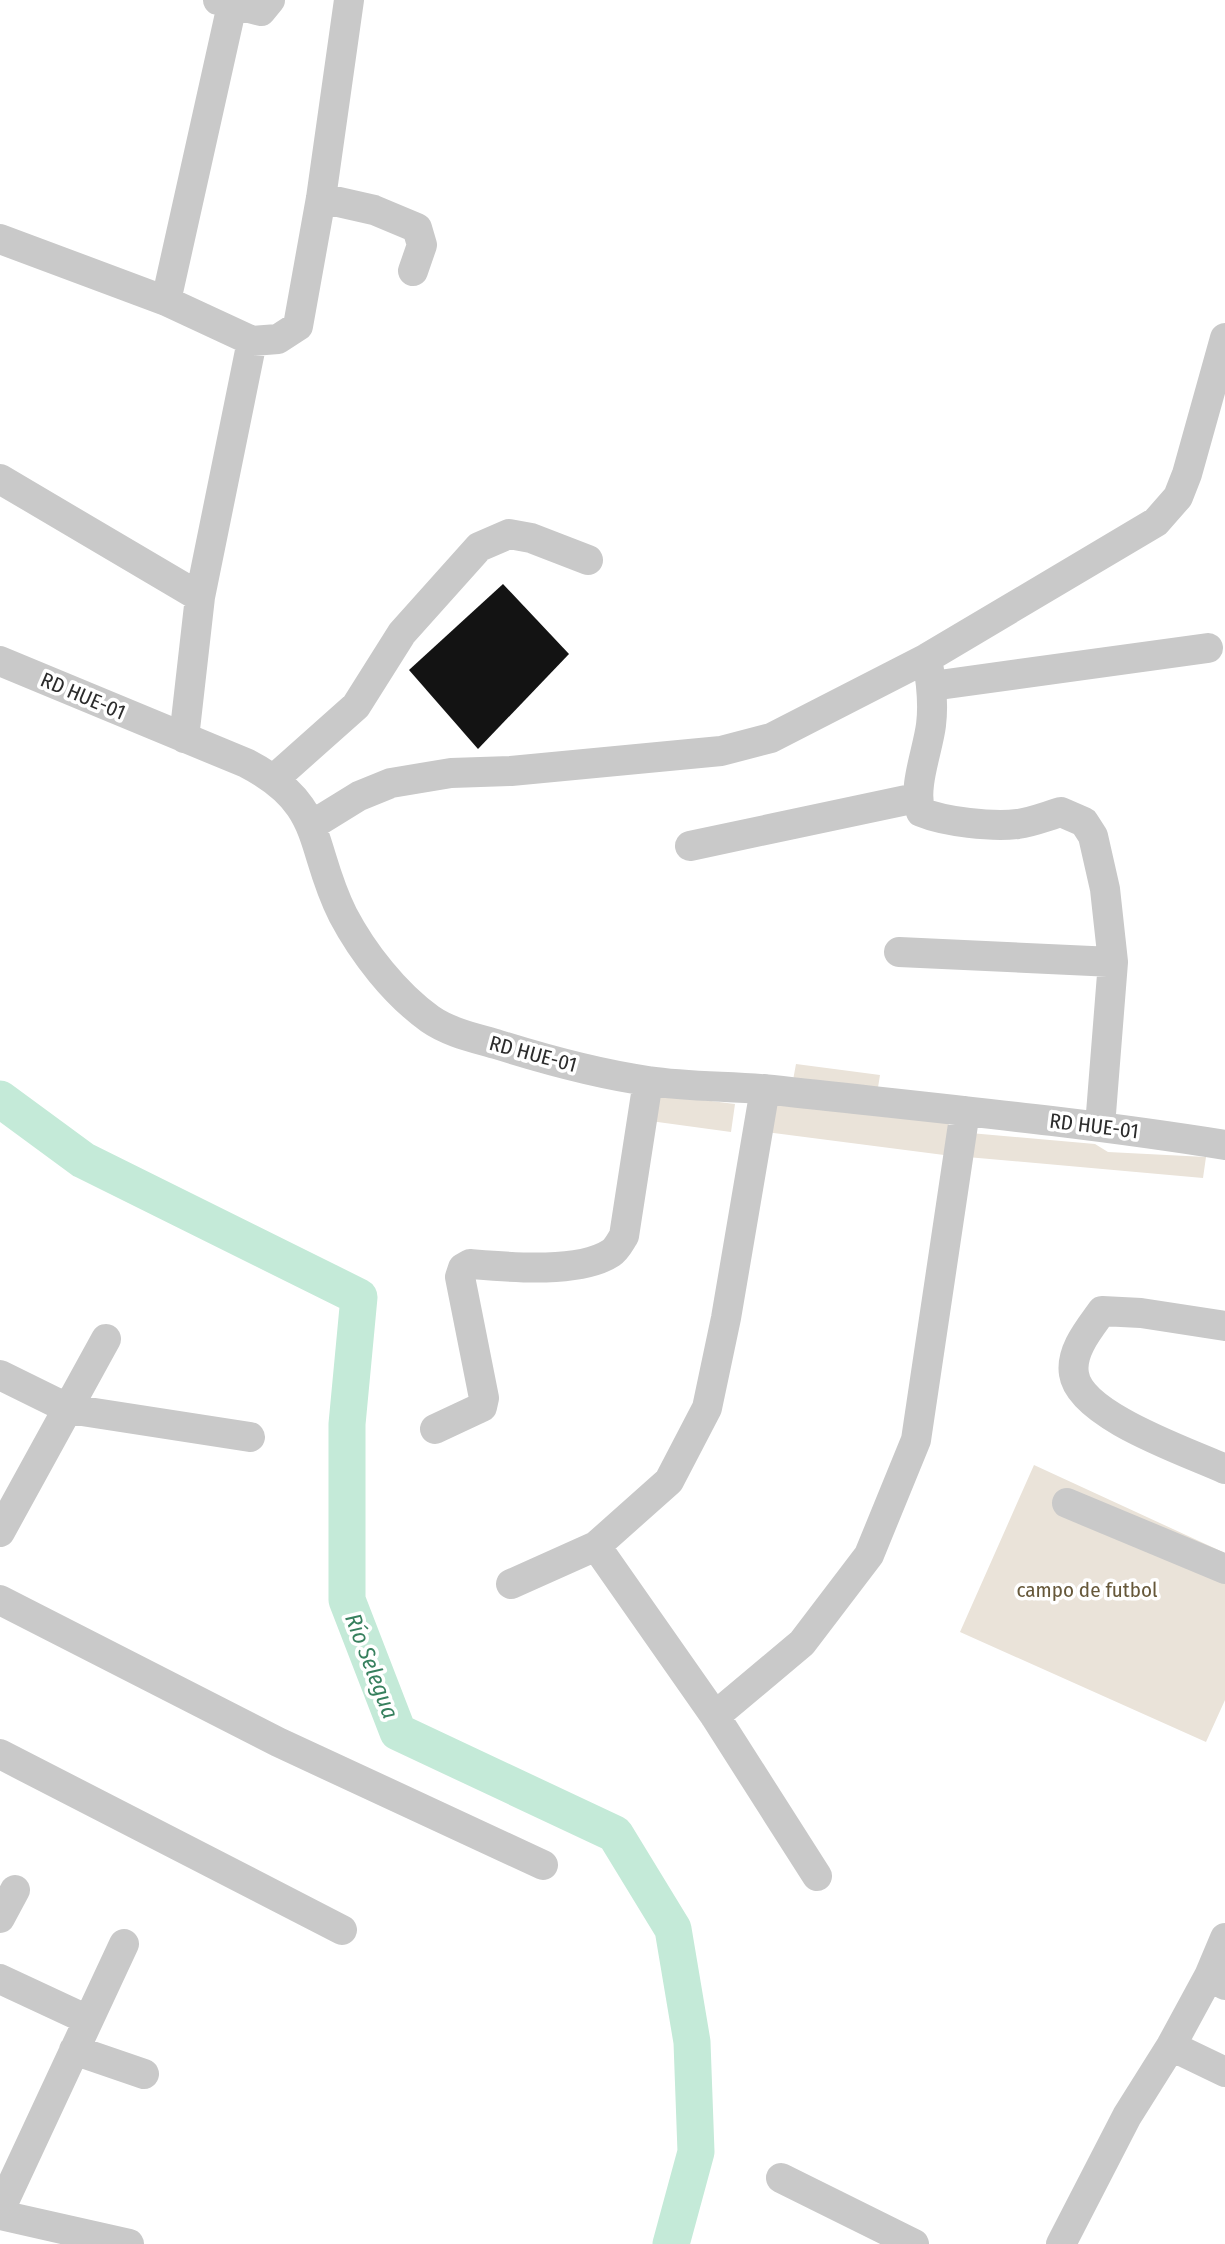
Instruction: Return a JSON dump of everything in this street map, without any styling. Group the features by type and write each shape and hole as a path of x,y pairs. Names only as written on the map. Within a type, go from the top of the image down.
{"street":[{"path":"166,301 225,3 261,10 270,0"},
{"path":"0,239 166,301 252,341 278,340 298,326 321,198 349,0"},
{"path":"321,198 374,210 417,228 422,246 413,271"},
{"path":"312,825 359,796 391,783 451,773 511,771 721,751 771,738 929,672 1156,522 1168,511 1187,474 1225,338"},
{"path":"184,738 200,597 252,341"},
{"path":"0,479 200,597"},
{"path":"274,779 356,706 402,633 479,547 509,534 531,538 588,560"},
{"path":"929,672 1208,648"},
{"name":"RD HUE-01","path":"0,660 184,738 274,779 290,792 312,825 343,914 372,960 403,995 431,1020 460,1034 544,1059 648,1081 765,1089 965,1111 1100,1126 1225,1145"},
{"path":"929,672 931,722 915,797 921,812 937,818 1020,824 1061,812 1084,822 1093,836 1105,888 1113,962 1100,1126"},
{"path":"690,846 915,797"},
{"path":"899,953 1113,962"},
{"path":"435,1429 481,1407 484,1398 460,1277 463,1268 470,1264 545,1268 599,1259 614,1252 624,1236 648,1081"},
{"path":"511,1584 596,1546 669,1481 707,1408 765,1089"},
{"path":"715,1717 802,1643 869,1555 916,1440 965,1111"},
{"path":"1225,1326 1141,1313 1102,1311 1082,1338 1073,1372 1080,1392 1105,1413 1225,1469"},
{"path":"0,1532 106,1339"},
{"path":"0,1375 69,1409 250,1437"},
{"path":"1067,1503 1225,1569"},
{"path":"596,1546 715,1717 817,1876"},
{"path":"0,1600 278,1742 543,1866"},
{"path":"0,1754 342,1930"},
{"path":"0,1918 15,1890"},
{"path":"1061,2244 1127,2116 1217,1980 1225,1938"},
{"path":"0,2210 124,1944"},
{"path":"0,1979 88,2020"},
{"path":"1171,2046 1225,2072"},
{"path":"74,2050 144,2074"},
{"path":"781,2178 914,2244"},
{"path":"0,2215 61,2236 129,2244"}],"green space":[{"path":"796,1064 880,1075 876,1100 791,1091"},
{"path":"647,1093 735,1104 731,1132 643,1120"},
{"path":"763,1101 949,1123 944,1155 759,1131"},
{"path":"970,1133 1095,1144 1108,1152 1206,1157 1203,1178 967,1157"},
{"name":"campo de futbol","path":"1034,1465 1225,1553 1225,1700 1206,1742 960,1632"}],"building":[{"path":"503,584 569,654 478,749 409,670"}],"waterway":[{"name":"Río Selegua","path":"0,1099 83,1160 359,1297 347,1424 347,1600 398,1732 615,1834 673,1929 692,2042 696,2152 671,2244"}]}
